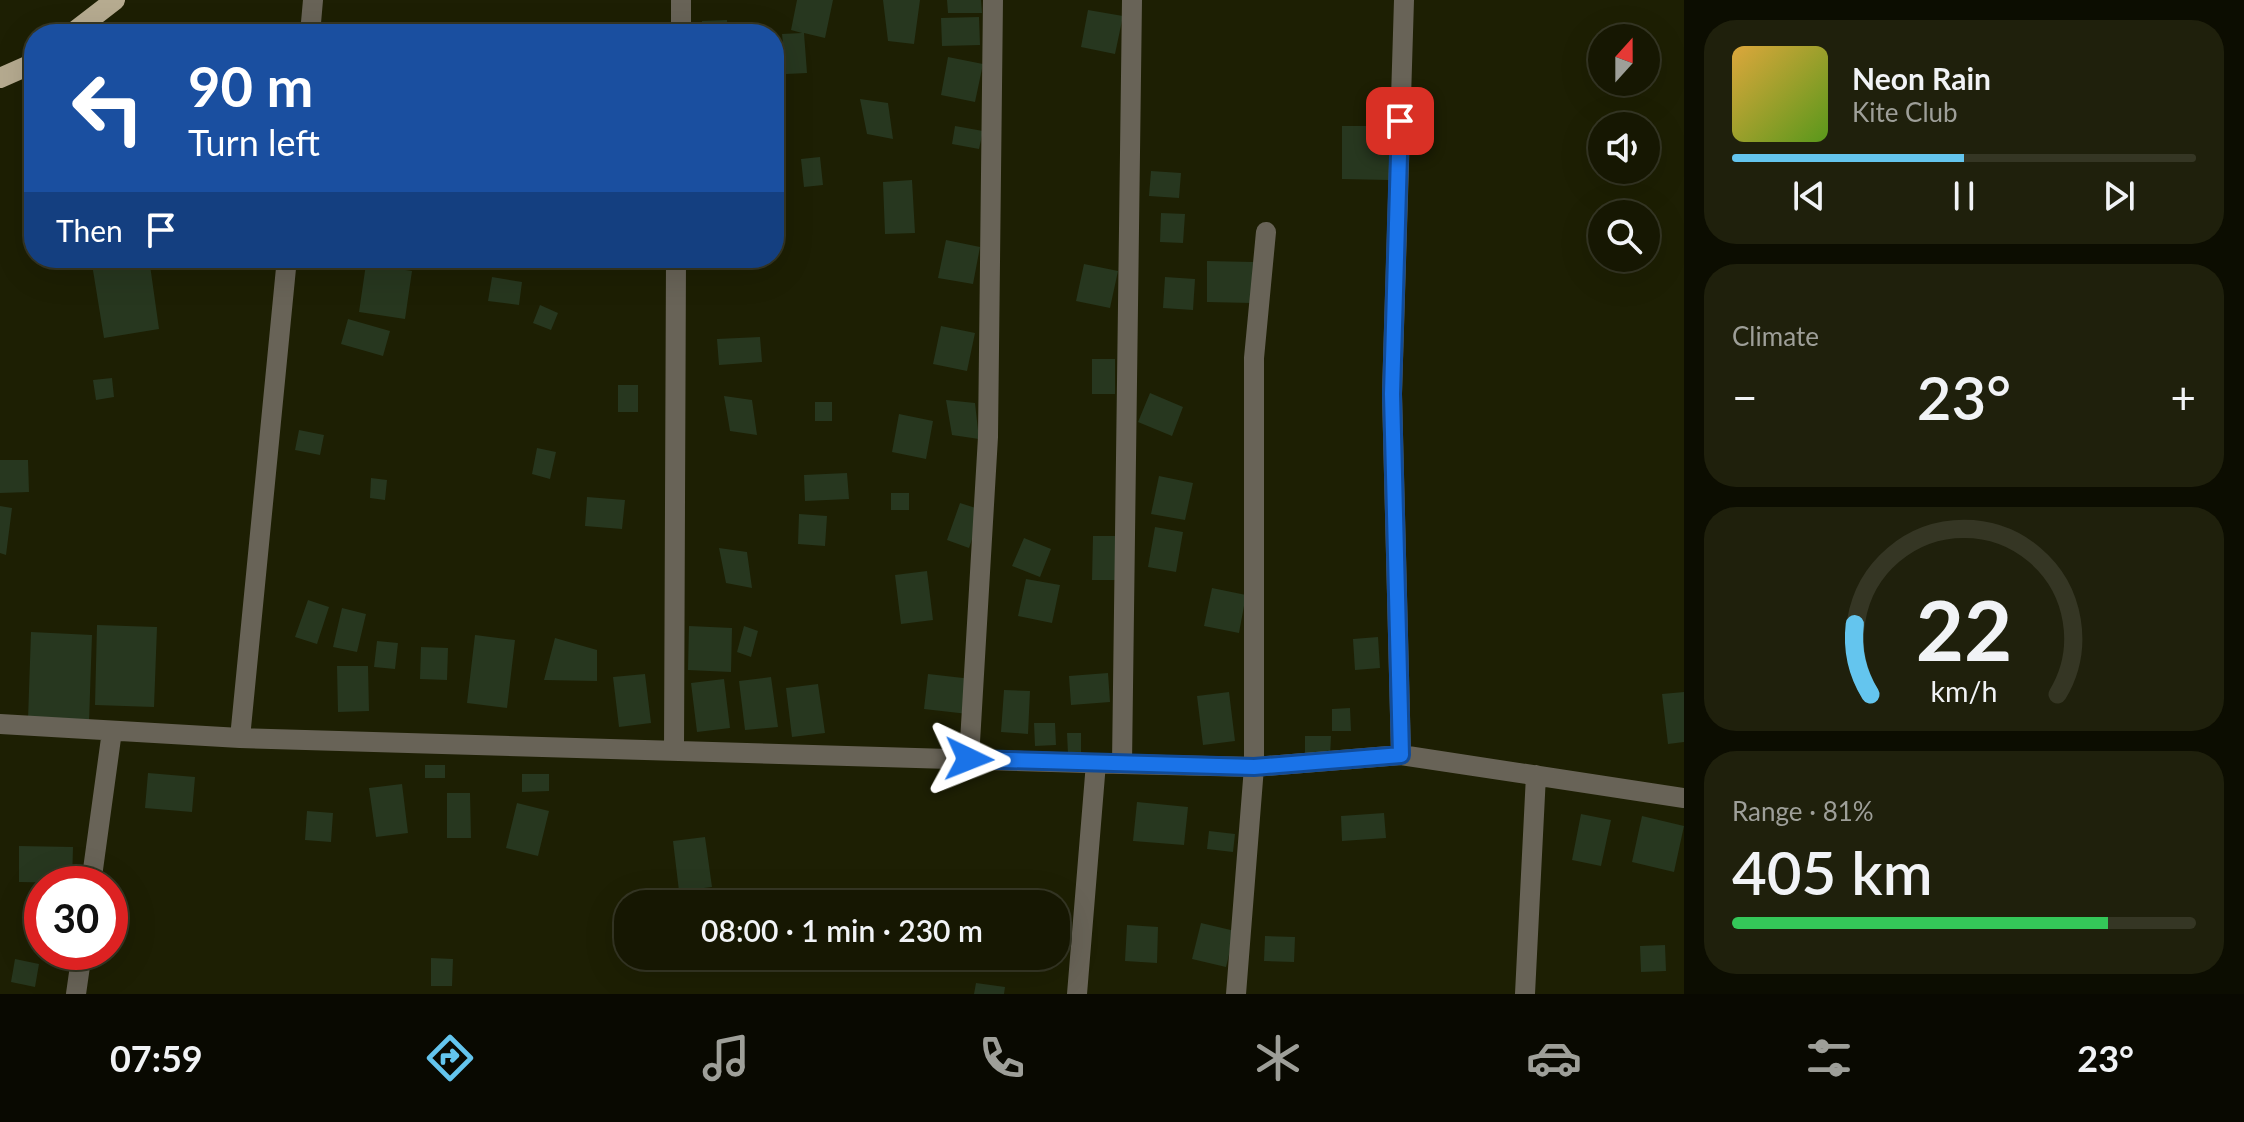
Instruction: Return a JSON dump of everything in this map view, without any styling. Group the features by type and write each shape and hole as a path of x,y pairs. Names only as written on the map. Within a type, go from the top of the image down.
{"main road":[{"path":"84,24 115,0"},
{"path":"0,78 24,67"}],"street":[{"path":"311,24 313,0"},
{"path":"681,0 681,24"},
{"path":"969,759 988,437 993,0"},
{"path":"1122,764 1132,0"},
{"path":"1401,755 1392,394 1404,0"},
{"path":"1236,994 1254,767 1254,358 1266,232"},
{"path":"240,738 286,268"},
{"path":"674,751 676,268"},
{"path":"0,724 240,738 1254,767 1401,755 1684,798"},
{"path":"93,866 112,731"},
{"path":"1077,994 1096,763"},
{"path":"1525,994 1536,775"},
{"path":"76,994 79,970"}],"building":[{"path":"797,0 833,0 825,38 804,33 807,73 786,74 784,34 802,33 791,30"},
{"path":"883,0 920,0 914,44 888,41"},
{"path":"947,0 981,0 982,13 948,13"},
{"path":"1088,10 1123,16 1115,54 1081,47"},
{"path":"979,17 980,45 942,46 941,18"},
{"path":"727,20 727,24 702,24 702,21"},
{"path":"948,57 983,64 975,102 941,95"},
{"path":"860,99 888,103 893,139 867,134"},
{"path":"955,126 983,131 979,149 952,144"},
{"path":"1342,126 1389,126 1389,180 1342,179"},
{"path":"820,157 823,185 804,187 801,159"},
{"path":"1151,171 1181,173 1179,198 1149,196"},
{"path":"912,180 915,233 885,234 883,182"},
{"path":"1161,213 1185,214 1183,243 1160,242"},
{"path":"946,240 980,247 973,284 938,278"},
{"path":"1207,261 1253,262 1252,303 1207,302"},
{"path":"1084,264 1118,271 1110,308 1076,301"},
{"path":"93,268 150,268 159,329 104,338"},
{"path":"365,268 412,271 405,319 359,312"},
{"path":"492,277 522,282 519,305 488,301"},
{"path":"1165,277 1195,279 1193,310 1163,308"},
{"path":"540,305 558,313 551,330 533,323"},
{"path":"348,319 390,331 383,356 341,344"},
{"path":"941,326 975,333 967,371 933,364"},
{"path":"760,337 762,362 719,365 717,339"},
{"path":"1092,359 1115,359 1115,394 1092,394"},
{"path":"112,378 114,397 96,400 93,380"},
{"path":"618,385 638,385 638,412 618,412"},
{"path":"1150,393 1183,407 1172,436 1138,422"},
{"path":"724,396 752,400 757,435 730,431"},
{"path":"946,400 975,403 979,439 952,435"},
{"path":"815,402 832,402 832,421 815,421"},
{"path":"899,414 933,421 926,459 892,452"},
{"path":"299,430 324,435 320,455 295,450"},
{"path":"537,448 556,452 550,479 532,474"},
{"path":"0,460 28,460 29,492 0,493"},
{"path":"847,473 849,499 805,501 804,475"},
{"path":"1159,476 1193,483 1185,520 1151,514"},
{"path":"371,478 387,480 385,500 370,498"},
{"path":"891,493 909,493 909,510 891,510"},
{"path":"587,497 625,500 622,529 585,526"},
{"path":"960,503 982,510 969,548 947,540"},
{"path":"0,506 12,508 6,555 0,553"},
{"path":"799,514 827,516 825,546 798,544"},
{"path":"1155,527 1183,532 1176,572 1148,567"},
{"path":"1093,536 1118,536 1117,580 1092,580"},
{"path":"1024,538 1051,549 1040,577 1012,566"},
{"path":"719,548 747,552 752,588 726,583"},
{"path":"927,571 933,620 901,624 895,575"},
{"path":"1026,579 1060,585 1052,623 1018,616"},
{"path":"1212,588 1246,595 1239,633 1204,626"},
{"path":"308,600 329,607 317,644 295,637"},
{"path":"342,608 366,614 357,652 333,647"},
{"path":"97,625 157,627 154,707 95,705"},
{"path":"689,626 732,628 731,672 688,670"},
{"path":"744,626 758,631 751,657 737,652"},
{"path":"31,632 92,635 89,722 28,720"},
{"path":"475,635 515,640 507,708 467,703"},
{"path":"1378,637 1380,668 1355,670 1353,639"},
{"path":"555,638 597,650 597,681 544,680"},
{"path":"377,641 398,643 395,669 374,667"},
{"path":"421,647 448,648 447,680 420,679"},
{"path":"337,666 368,666 369,711 338,712"},
{"path":"1108,673 1110,702 1071,705 1069,676"},
{"path":"645,674 651,723 619,727 613,677"},
{"path":"928,674 972,679 968,714 924,709"},
{"path":"771,677 778,727 745,730 739,681"},
{"path":"724,679 730,728 697,732 691,683"},
{"path":"818,684 825,733 792,737 786,688"},
{"path":"1004,690 1030,691 1028,734 1001,732"},
{"path":"1229,692 1235,741 1203,745 1197,696"},
{"path":"1684,692 1684,742 1668,744 1662,694"},
{"path":"1350,708 1351,731 1332,731 1332,709"},
{"path":"1034,723 1055,723 1056,745 1035,746"},
{"path":"1067,733 1081,733 1081,754 1068,754"},
{"path":"1305,736 1331,736 1330,757 1305,757"},
{"path":"425,765 445,765 445,778 425,778"},
{"path":"148,773 195,777 192,812 145,808"},
{"path":"522,774 549,774 549,791 522,792"},
{"path":"402,784 408,833 376,837 369,788"},
{"path":"447,793 470,793 471,838 447,838"},
{"path":"1137,802 1188,807 1184,845 1133,841"},
{"path":"517,803 549,811 538,856 506,848"},
{"path":"307,811 333,813 331,842 305,840"},
{"path":"1384,813 1386,838 1342,841 1341,816"},
{"path":"1581,814 1611,820 1601,866 1572,860"},
{"path":"1642,816 1684,826 1674,872 1632,862"},
{"path":"1209,831 1235,834 1233,852 1207,849"},
{"path":"705,837 712,887 679,890 673,841"},
{"path":"19,846 73,847 72,866 24,866 24,882 19,882"},
{"path":"1201,923 1235,931 1226,967 1192,959"},
{"path":"1127,925 1158,927 1157,963 1125,961"},
{"path":"1265,936 1295,937 1294,962 1264,961"},
{"path":"1665,945 1666,971 1641,972 1640,946"},
{"path":"431,958 453,959 452,986 431,986"},
{"path":"15,959 24,961 24,970 38,970 35,987 11,982"},
{"path":"976,983 1005,987 1004,994 974,994"}],"route":[{"path":"969,759 1254,767 1401,755 1392,394 1400,121"}]}
